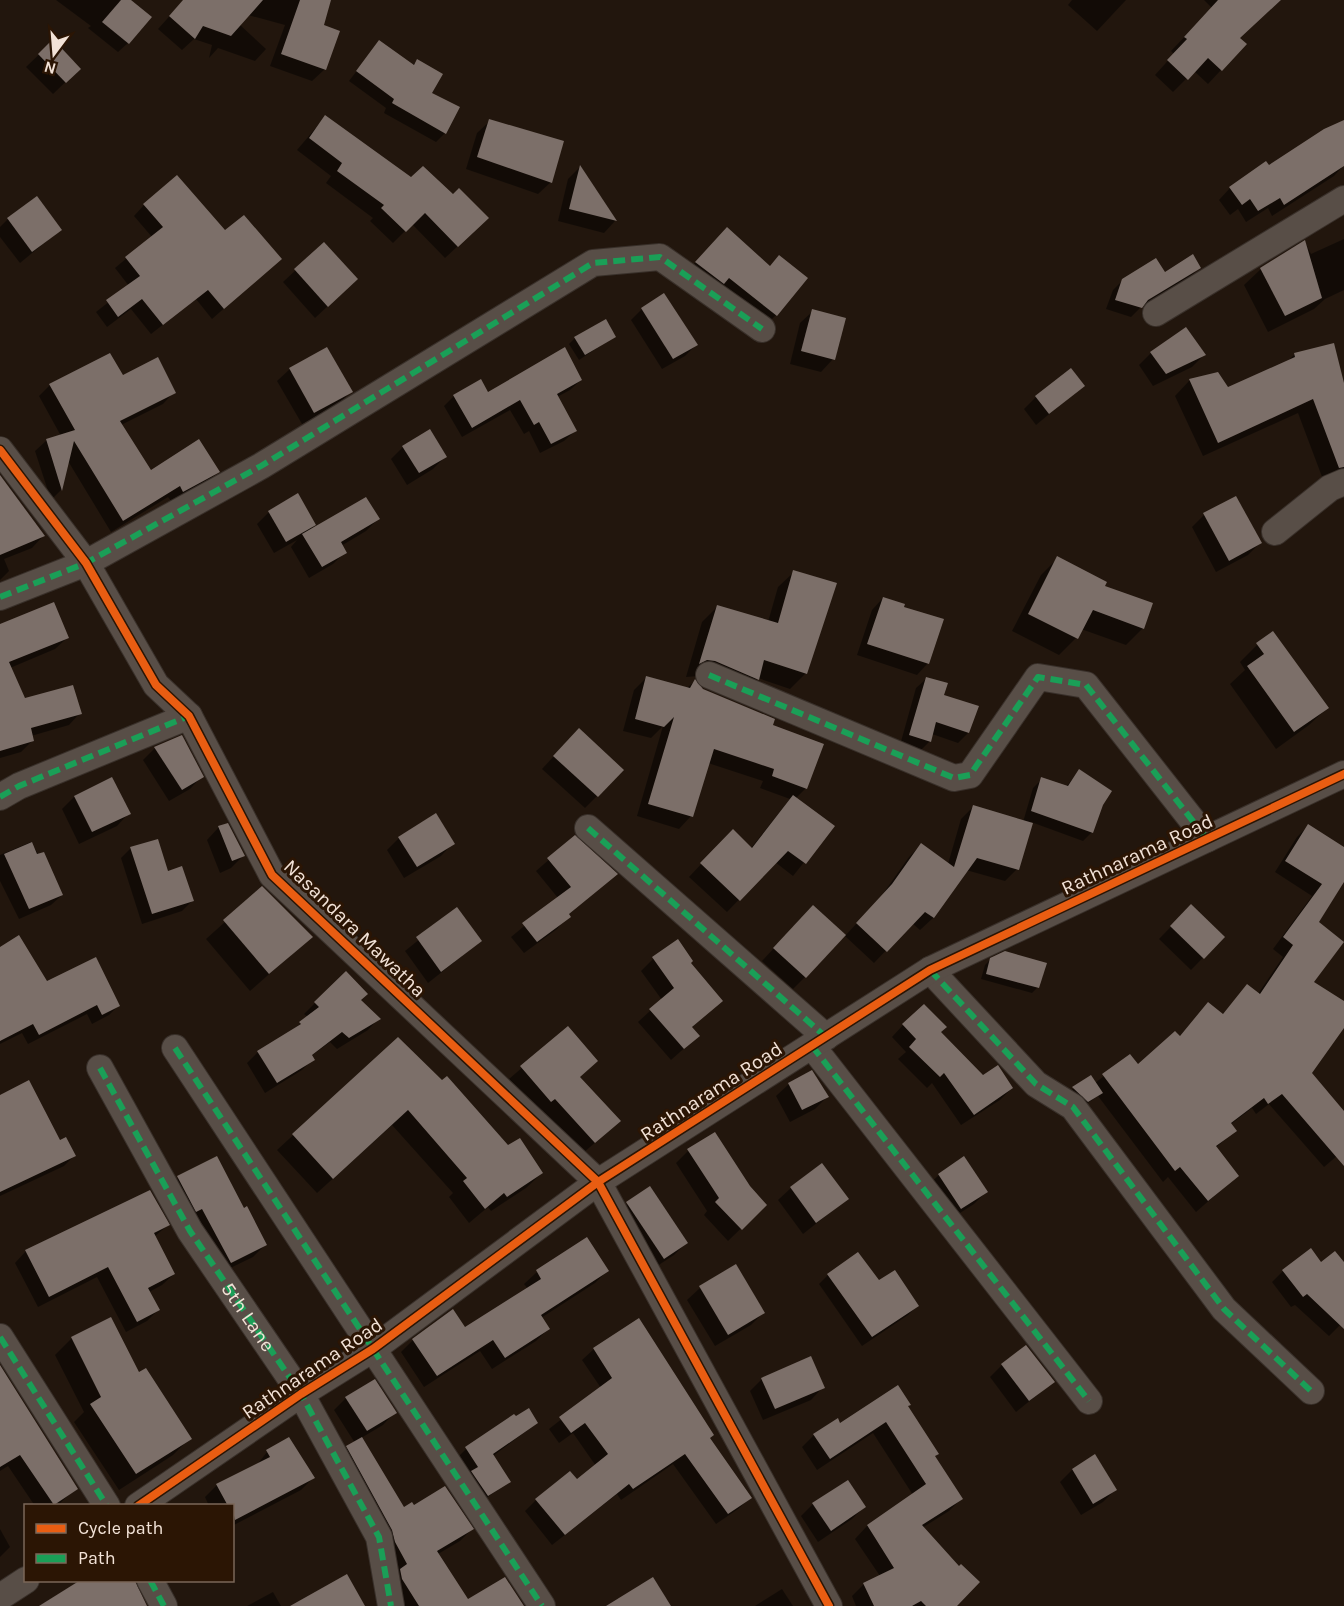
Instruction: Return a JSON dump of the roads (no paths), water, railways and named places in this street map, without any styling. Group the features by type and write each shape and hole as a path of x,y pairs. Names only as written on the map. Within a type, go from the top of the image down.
{"street":[{"path":"1156,313 1344,199"},
{"path":"0,597 86,563 261,466 593,262 660,257 762,329"},
{"name":"Nasandara Mawatha","path":"0,450 86,563 156,685 189,716 272,876 598,1182 829,1606"},
{"path":"1275,532 1330,488 1344,482"},
{"path":"709,675 954,778 970,775 1038,677 1086,685 1207,839"},
{"path":"0,797 19,786 189,716"},
{"name":"Rathnarama Road","path":"141,1504 301,1394 373,1349 598,1182 930,970 1344,774"},
{"path":"588,828 819,1041 1089,1401"},
{"path":"930,970 1036,1084 1073,1107 1224,1309 1311,1391"},
{"path":"175,1047 542,1606"},
{"name":"5th Lane","path":"100,1068 190,1231 301,1394 379,1537 391,1606"},
{"path":"0,1337 106,1504"},
{"path":"0,1597 24,1581"},
{"path":"151,1582 165,1606"}]}
